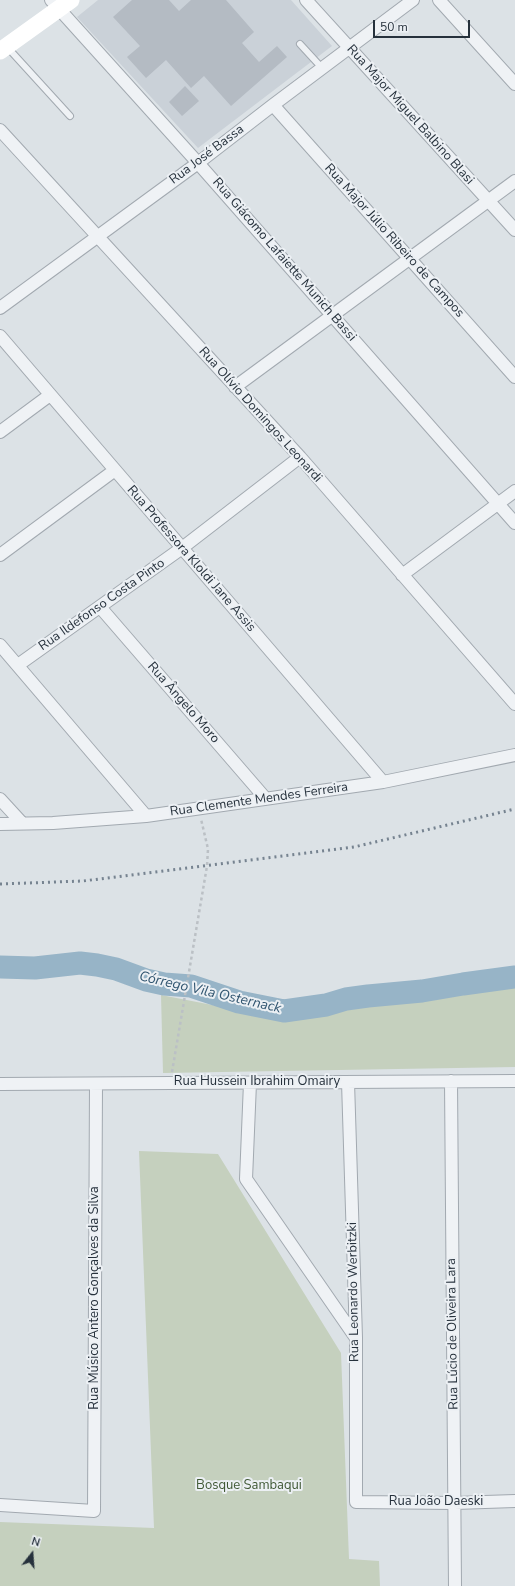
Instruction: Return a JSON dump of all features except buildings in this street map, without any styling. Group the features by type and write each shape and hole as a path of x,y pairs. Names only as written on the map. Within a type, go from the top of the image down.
{"street":[{"name":"Rua Major Miguel Balbino Blasi","path":"306,0 515,230"},
{"name":"Rua José Bassa","path":"0,308 198,163 413,0"},
{"path":"439,0 515,84"},
{"path":"3,49 61,3"},
{"name":"Rua Giácomo Lafaiette Munich Bassi","path":"61,3 198,163 515,523"},
{"name":"Rua Major Júlio Ribeiro de Campos","path":"273,105 515,377"},
{"name":"Rua Olívio Domingos Leonardi","path":"0,130 235,388 300,457 515,704"},
{"path":"235,388 515,181"},
{"name":"Rua Professora Kloldi Jane Assis","path":"0,336 383,782"},
{"path":"0,432 50,395"},
{"name":"Rua Ildefonso Costa Pinto","path":"18,665 100,608 182,548 300,457"},
{"path":"0,555 115,470"},
{"path":"402,575 515,491"},
{"name":"Rua Ângelo Moro","path":"100,608 266,799"},
{"path":"0,645 146,816"},
{"name":"Rua Clemente Mendes Ferreira","path":"0,824 53,823 146,816 383,782 515,756"},
{"path":"0,799 22,823"},
{"name":"Rua Lúcio de Oliveira Lara","path":"451,1081 455,1586"},
{"name":"Rua Hussein Ibrahim Omairy","path":"0,1084 515,1081"},
{"name":"Rua Leonardo Werbitzki","path":"348,1082 356,1338 356,1502"},
{"path":"250,1083 246,1179 356,1338"},
{"name":"Rua Músico Antero Gonçalves da Silva","path":"0,1504 94,1511 96,1084"},
{"name":"Rua João Daeski","path":"356,1502 455,1503 515,1501"}],"lane":[{"path":"300,44 322,68"},
{"path":"3,49 70,116"}],"path":[{"path":"170,1083 207,866 208,849 199,809"}],"shaded area":[{"path":"98,0 291,0 332,46 198,148 77,17"}],"green space":[{"path":"515,986 515,1067 163,1073 161,995 284,1019 376,1002"},
{"name":"Bosque Sambaqui","path":"139,1151 218,1154 341,1353 349,1559 379,1561 380,1586 0,1586 0,1522 154,1528"}],"waterway":[{"name":"Córrego Vila Osternack","path":"0,967 35,968 80,963 97,965 116,969 146,980 164,984 191,986 239,1002 284,1011 326,1005 346,999 422,991 515,977"}],"railway":[{"path":"0,884 83,881 354,847 515,809"}]}
